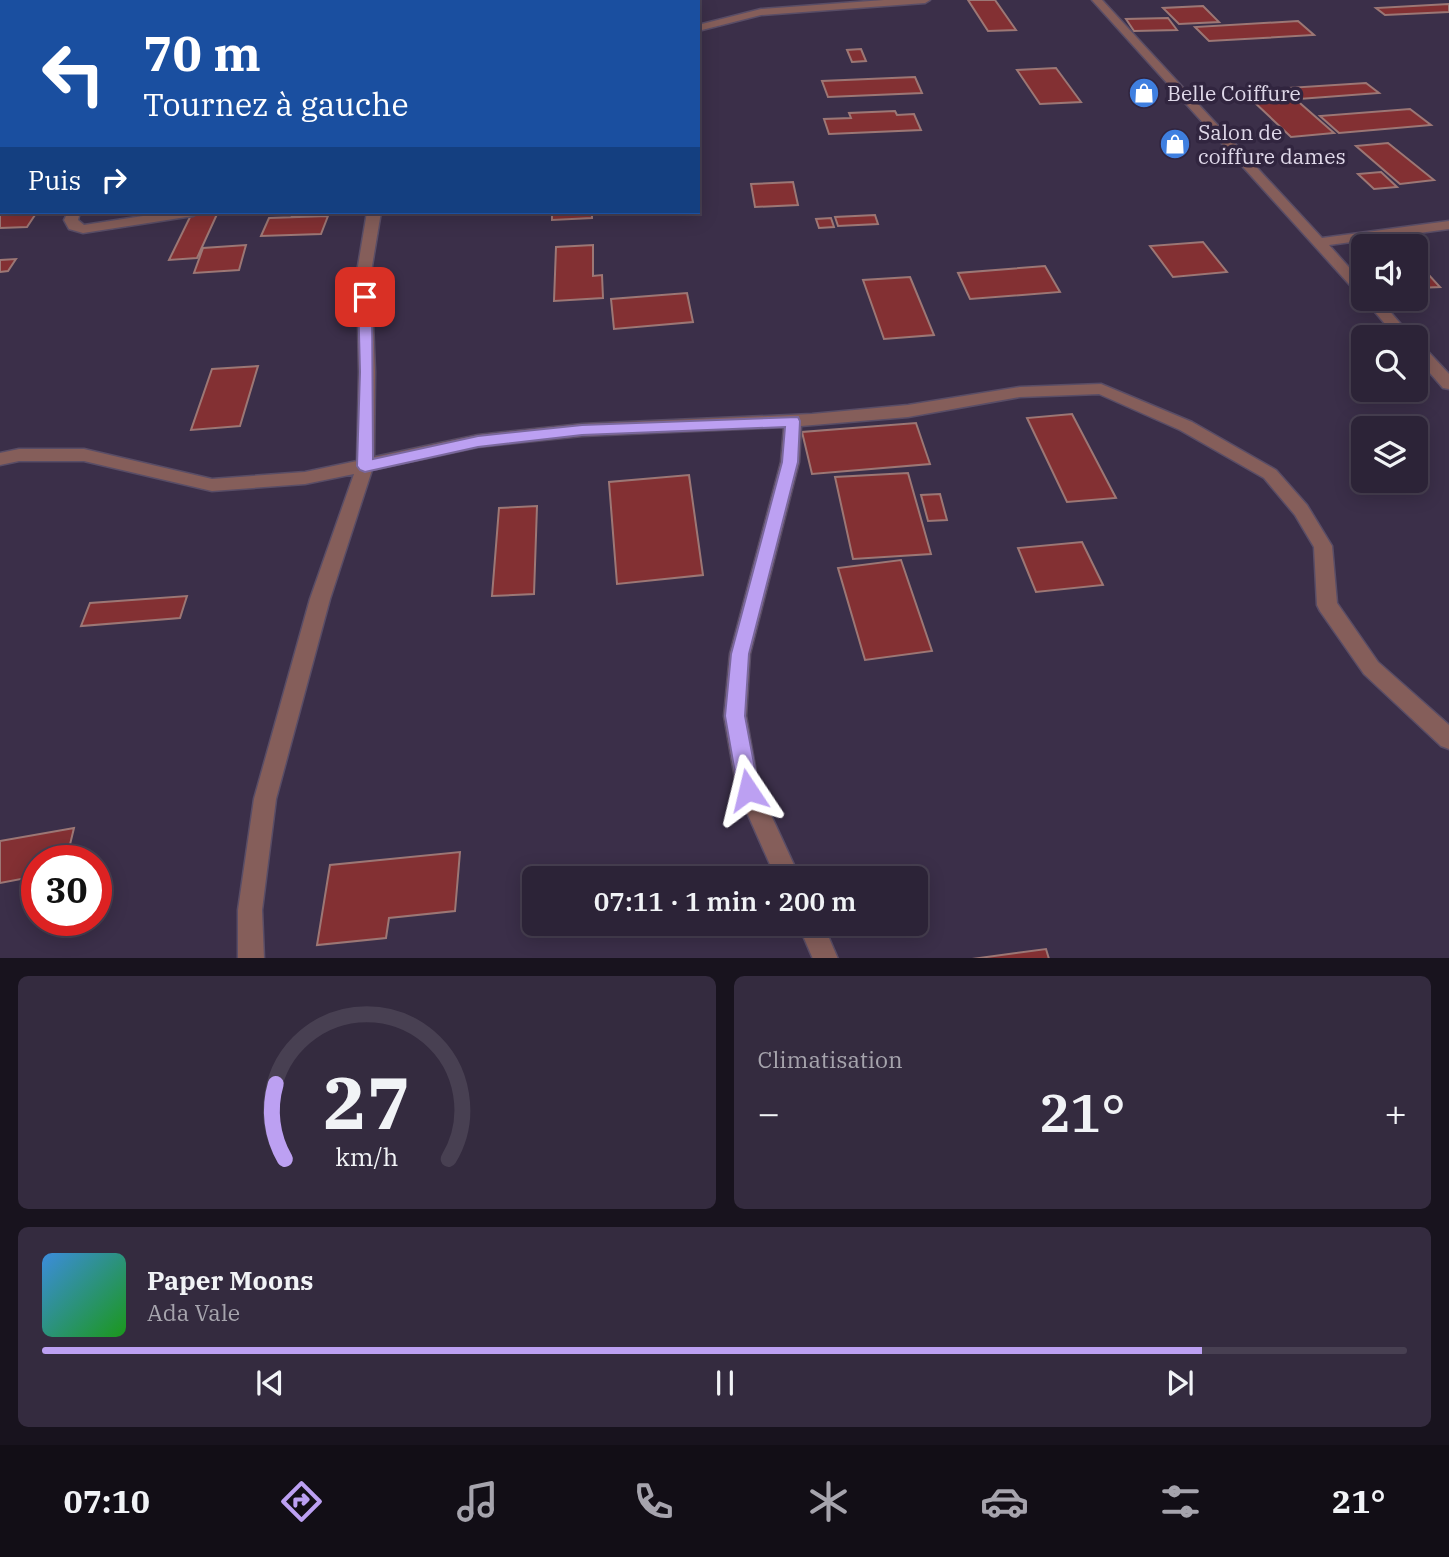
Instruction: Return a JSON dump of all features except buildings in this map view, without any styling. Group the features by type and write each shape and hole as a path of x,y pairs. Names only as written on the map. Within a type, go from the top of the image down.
{"street":[{"path":"700,27 761,12 925,0"},
{"path":"1097,0 1351,277"},
{"path":"73,214 71,220 74,226 83,229 180,214"},
{"path":"251,958 250,910 265,799 316,613 365,466 367,372 364,272 374,214"},
{"path":"1320,242 1449,225"},
{"path":"1382,311 1394,325"},
{"path":"1428,361 1449,384"},
{"path":"0,459 19,455 84,456 212,485 305,478 478,441 582,430 793,421 908,411 1020,392 1101,389 1186,426 1270,474 1301,510 1323,546 1327,605 1371,668 1449,739"},
{"path":"783,866 748,790 735,716 740,654 790,462 793,421"},
{"path":"816,936 826,958"}],"place":[{"name":"Belle Coiffure","path":"1144,93"},
{"name":"Salon de coiffure dames","path":"1175,144"}],"route":[{"path":"365,297 365,466 478,441 582,430 793,421 790,462 740,654 735,716 748,790"}]}
